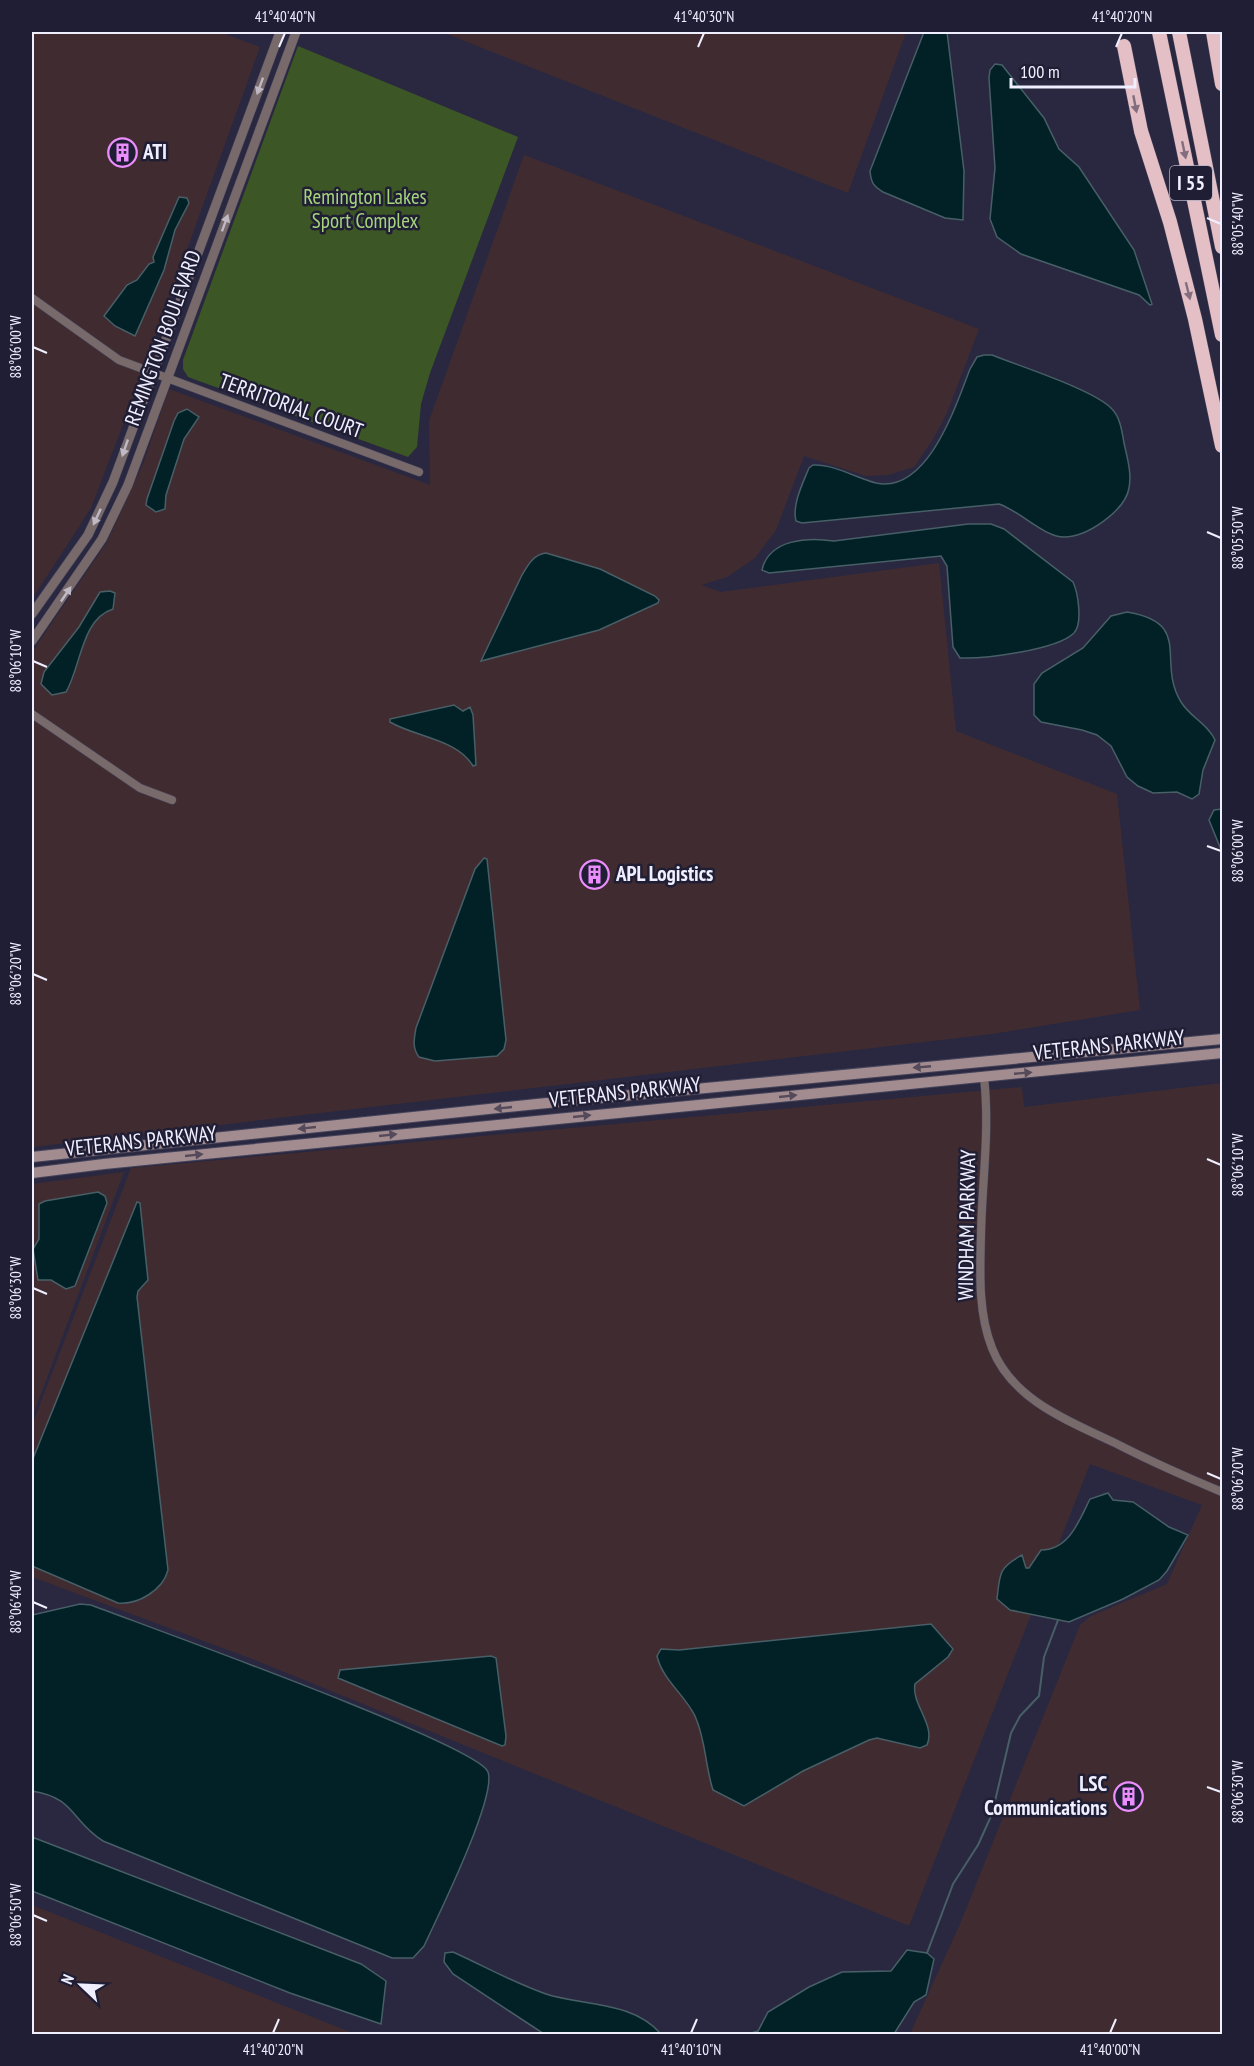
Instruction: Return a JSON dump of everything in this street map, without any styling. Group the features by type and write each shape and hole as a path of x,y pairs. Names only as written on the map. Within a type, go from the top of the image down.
{"highway":[{"name":"I 55","path":"1159,32 1222,335"},
{"name":"I 55","path":"1179,32 1222,247"},
{"path":"1213,32 1222,84"},
{"path":"1124,46 1140,131 1170,222 1222,446"}],"main road":[{"name":"VETERANS PARKWAY","path":"32,1157 537,1104 1222,1039"},
{"name":"VETERANS PARKWAY","path":"32,1173 1222,1053"}],"street":[{"name":"REMINGTON BOULEVARD","path":"32,614 88,535 113,482 280,32"},
{"name":"REMINGTON BOULEVARD","path":"32,641 102,539 128,485 296,32"},
{"name":"TERRITORIAL COURT","path":"32,298 109,354 167,379 418,472"},
{"path":"32,714 140,788 172,800"},
{"name":"WINDHAM PARKWAY","path":"984,1077 988,1124 980,1271 984,1318 992,1349 1007,1374 1021,1389 1055,1414 1158,1466 1222,1492"}],"shaded area":[{"path":"32,32 219,32 260,47 137,388 91,508 32,599"},
{"path":"442,32 906,32 848,193"},
{"path":"924,32 947,32 964,171 963,220 945,218 883,192 875,186 871,178 870,171"},
{"path":"995,64 1002,65 1044,118 1059,149 1079,167 1134,250 1152,304 1150,305 1139,295 1021,254 997,237 990,219 995,168 989,78 990,70"},
{"path":"524,155 979,329 947,413 914,467 888,475 866,476 804,456 776,530 755,558 727,577 701,585 721,592 939,563 956,731 1117,794 1140,1010 992,1034 32,1147 32,652 107,542 143,464 169,389 430,485 429,421"},
{"path":"179,197 187,198 189,203 175,230 164,270 135,336 115,326 104,316 127,285 137,280 149,264 154,262 153,257"},
{"path":"992,355 1074,386 1103,402 1115,412 1119,420 1130,477 1126,497 1113,514 1094,528 1064,537 1048,533 999,504 802,523 796,521 795,508 798,495 809,468 813,465 837,469 876,483 894,483 911,475 937,444 957,404 970,369 977,357"},
{"path":"187,409 199,417 184,439 166,495 165,509 156,512 146,505 147,499 174,421 178,413"},
{"path":"968,524 991,524 1004,529 1073,582 1077,593 1079,615 1074,633 1065,639 1037,649 986,657 960,658 953,647 947,566 941,556 769,573 762,570 766,560 773,552 791,542 813,539 834,541"},
{"path":"546,553 600,569 655,596 659,600 658,603 599,630 481,661 524,571 535,558"},
{"path":"100,592 115,593 113,609 102,614 88,633 66,692 52,695 41,684 44,672 79,627"},
{"path":"1127,612 1148,617 1160,625 1167,634 1174,687 1181,702 1208,729 1215,740 1203,770 1199,794 1192,799 1177,792 1153,793 1138,786 1127,777 1111,746 1097,735 1041,722 1034,715 1034,684 1042,673 1083,648 1111,616"},
{"path":"454,705 463,711 470,707 473,715 476,765 473,766 466,757 446,744 390,722 390,719"},
{"path":"1222,809 1222,852 1209,820 1214,810"},
{"path":"484,858 487,859 506,1040 504,1049 497,1056 435,1061 419,1057 414,1047 416,1028 475,869"},
{"path":"1222,1083 1222,2034 910,2034 960,1924 1080,1625 1091,1616 1167,1584 1202,1505 1090,1464 909,1926 255,1660 32,1577 32,1425 131,1168 1022,1087 1024,1107"},
{"path":"124,1172 32,1418 32,1184"},
{"path":"98,1192 105,1196 107,1203 75,1286 66,1289 51,1280 38,1280 33,1249 39,1239 39,1204"},
{"path":"137,1202 140,1203 148,1280 138,1291 137,1297 168,1570 161,1584 149,1595 134,1602 118,1603 32,1566 32,1461"},
{"path":"1108,1493 1113,1500 1133,1502 1169,1527 1188,1535 1167,1571 1159,1580 1123,1599 1069,1622 1010,1610 997,1599 1000,1578 1008,1564 1022,1555 1026,1568 1029,1568 1041,1550 1051,1549 1066,1540 1077,1525 1090,1499"},
{"path":"80,1604 91,1605 371,1712 470,1758 488,1772 484,1806 475,1831 424,1946 413,1958 392,1958 103,1841 92,1833 65,1804 46,1794 32,1791 32,1615"},
{"path":"931,1624 953,1649 948,1657 915,1684 916,1699 928,1730 927,1745 920,1748 877,1738 869,1740 803,1771 744,1806 713,1790 695,1716 669,1680 657,1656 661,1649 679,1650"},
{"path":"491,1656 496,1658 506,1736 505,1745 502,1746 338,1678 340,1670"},
{"path":"32,1837 361,1964 386,1981 381,2024 290,1993 32,1891"},
{"path":"32,1905 355,2034 32,2034"},
{"path":"907,1950 927,1953 934,1959 926,1995 914,2002 894,2034 748,2034 758,2031 768,2012 809,1987 842,1972 891,1971"},
{"path":"453,1952 546,1994 622,2010 650,2023 661,2034 544,2034 453,1974 444,1962 445,1953"}],"green space":[{"name":"Remington Lakes Sport Complex","path":"298,46 518,137 430,373 421,404 417,447 408,457 188,377 183,369 183,360"}],"waterway":[{"path":"927,1953 953,1884 978,1845 992,1814 1011,1733 1020,1716 1039,1696 1044,1657 1058,1620"}],"place":[{"name":"ATI","path":"122,152"},
{"name":"APL Logistics","path":"595,874"},
{"name":"LSC Communications","path":"1128,1796"}]}
